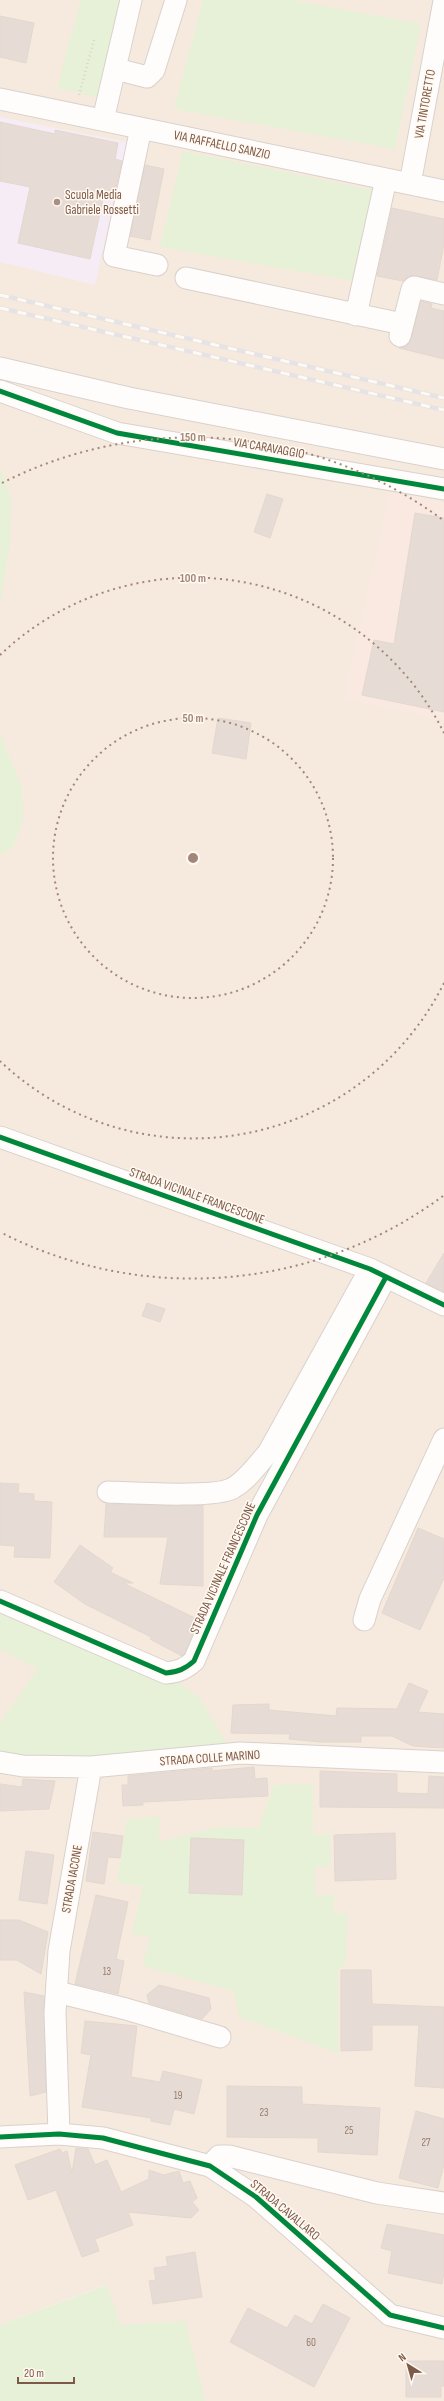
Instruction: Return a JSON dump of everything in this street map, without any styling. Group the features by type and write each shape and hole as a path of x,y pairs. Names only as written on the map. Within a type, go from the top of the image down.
{"street":[{"path":"103,120 116,70 131,0"},
{"path":"116,70 147,77 154,70 176,0"},
{"name":"VIA TINTORETTO","path":"410,184 444,1"},
{"name":"VIA RAFFAELLO SANZIO","path":"0,99 444,191"},
{"path":"141,128 114,256 157,265"},
{"path":"356,315 386,179"},
{"path":"186,278 356,315 396,329 414,287 444,294"},
{"name":"VIA CARAVAGGIO","path":"0,368 129,398 444,459"},
{"name":"VIA CARAVAGGIO","path":"0,392 117,433 444,489"},
{"name":"STRADA VICINALE FRANCESCONE","path":"0,1137 378,1273 444,1305"},
{"name":"STRADA VICINALE FRANCESCONE","path":"108,1492 205,1493 232,1489 251,1473 268,1453 378,1273"},
{"name":"STRADA VICINALE FRANCESCONE","path":"0,1601 166,1673 179,1672 187,1668 194,1661 257,1515 378,1273"},
{"path":"364,1620 370,1599 444,1439"},
{"name":"STRADA COLLE MARINO","path":"0,1762 23,1766 91,1767 240,1753 444,1762"},
{"name":"STRADA IACONE","path":"59,2134 55,2013 59,1951 91,1767"},
{"path":"57,1992 126,2009 220,2037"},
{"name":"STRADA CAVALLARO","path":"0,2138 59,2134 103,2138 210,2166 256,2197 390,2315 444,2328"},
{"name":"STRADA CAVALLARO","path":"210,2166 219,2156 229,2156 377,2193 444,2203"}],"path":[{"path":"79,98 94,40"}],"shaded area":[{"path":"0,0 444,0 444,2401 205,2401 200,2385 120,2325 106,2285 0,2325"},
{"name":"Scuola Media Gabriele Rossetti","path":"0,117 127,142 95,285 0,262"},
{"path":"390,492 444,503 444,720 343,699"}],"green space":[{"path":"81,0 125,0 101,98 57,88"},
{"path":"203,0 291,0 421,24 395,149 174,109"},
{"path":"183,151 376,191 354,281 160,247"},
{"path":"0,467 11,498 10,543 0,605"},
{"path":"0,733 22,788 23,821 13,847 0,855"},
{"path":"0,1606 166,1673 200,1698 226,1743 104,1758 42,1758 0,1752 0,1723 38,1669 0,1649"},
{"path":"313,1784 313,1834 330,1834 331,1866 316,1867 315,1895 335,1895 333,1914 348,1913 345,1966 338,1968 338,2053 240,2017 233,1991 143,1966 150,1936 132,1934 143,1886 117,1883 127,1819 160,1817 159,1842 220,1827 259,1828 274,1785"},
{"path":"107,2285 120,2325 185,2321 205,2401 0,2401 0,2325"}],"building":[{"path":"0,16 34,23 26,63 0,57"},
{"name":"Scuola Media Gabriele Rossetti","path":"0,122 55,134 55,130 118,143 115,159 122,161 115,192 105,190 90,259 18,243 30,187 0,181"},
{"path":"145,165 164,169 150,240 130,236"},
{"path":"392,208 444,219 444,244 437,280 411,275 403,281 377,276"},
{"path":"421,301 432,304 431,308 444,311 444,359 399,348 408,345 411,339"},
{"path":"267,494 283,499 270,538 254,532"},
{"path":"415,513 444,518 444,712 362,695 374,640 394,644"},
{"path":"218,718 251,723 246,759 212,753"},
{"path":"444,1253 444,1292 426,1283"},
{"path":"147,1303 165,1309 160,1322 142,1316"},
{"path":"0,1483 19,1484 18,1493 34,1494 34,1501 52,1502 50,1558 14,1557 15,1546 0,1545"},
{"path":"106,1504 203,1505 203,1586 160,1584 168,1537 104,1537"},
{"path":"418,1528 444,1539 444,1578 420,1630 382,1613"},
{"path":"80,1545 113,1568 110,1572 133,1583 123,1583 199,1620 182,1656 150,1639 151,1637 85,1604 54,1582"},
{"path":"409,1683 428,1691 418,1712 444,1714 444,1748 413,1746 392,1736 361,1736 361,1742 320,1742 289,1739 290,1734 231,1733 233,1705 269,1704 269,1710 336,1716 337,1708 397,1709"},
{"path":"254,1767 255,1779 267,1778 268,1796 143,1802 143,1805 123,1806 122,1785 128,1785 128,1776 212,1768 212,1771"},
{"path":"320,1771 397,1774 397,1793 428,1794 429,1776 444,1777 444,1808 320,1807"},
{"path":"23,1779 55,1781 49,1809 0,1811 0,1784 22,1787"},
{"path":"93,1832 123,1836 120,1858 108,1857 104,1884 86,1881"},
{"path":"395,1833 396,1879 335,1881 334,1835"},
{"path":"191,1838 244,1840 242,1895 189,1893"},
{"path":"26,1851 54,1855 47,1904 19,1900"},
{"path":"96,1895 128,1902 116,1959 124,1961 118,1994 75,1984"},
{"path":"0,1920 19,1920 48,1932 41,1974 17,1960 0,1960"},
{"path":"341,1970 371,1970 372,2004 444,2007 444,2088 415,2086 419,2025 372,2025 372,2050 341,2051"},
{"path":"159,1985 209,1998 211,2009 202,2019 149,2003 147,1995"},
{"path":"24,1992 44,1996 46,2092 30,2096"},
{"path":"85,2021 137,2026 131,2077 160,2082 163,2071 202,2080 194,2114 174,2109 170,2125 151,2121 151,2118 82,2107 91,2055 81,2053"},
{"path":"227,2086 302,2087 302,2104 380,2108 377,2155 318,2152 318,2138 227,2137"},
{"path":"416,2111 444,2119 444,2165 438,2188 399,2178"},
{"path":"76,2148 88,2149 95,2165 107,2160 121,2192 149,2179 149,2170 164,2175 179,2171 183,2183 190,2181 197,2198 192,2202 199,2210 191,2218 128,2212 133,2225 95,2239 99,2251 82,2257 56,2190 28,2200 15,2165 60,2149 62,2153 67,2151 72,2173"},
{"path":"387,2224 444,2235 444,2272 442,2284 388,2273 392,2251 381,2248"},
{"path":"195,2252 202,2297 153,2304 149,2281 156,2280 154,2268 168,2266 166,2257"},
{"path":"323,2304 350,2318 314,2387 230,2342 248,2308 287,2328 295,2315 312,2324"},
{"path":"406,2361 444,2361 444,2386 441,2386 441,2397 406,2397"}],"railway":[{"path":"0,295 444,398"},
{"path":"0,308 444,410"}],"cycle path":[{"path":"0,391 117,433 444,489"},
{"path":"0,1137 370,1269 444,1305"},
{"path":"0,1601 166,1673 181,1670 191,1664 194,1661 257,1515 386,1277"},
{"path":"0,2137 59,2134 103,2138 210,2166 256,2197 390,2315 444,2328"}],"place":[{"name":"Scuola Media Gabriele Rossetti","path":"57,202"}]}
